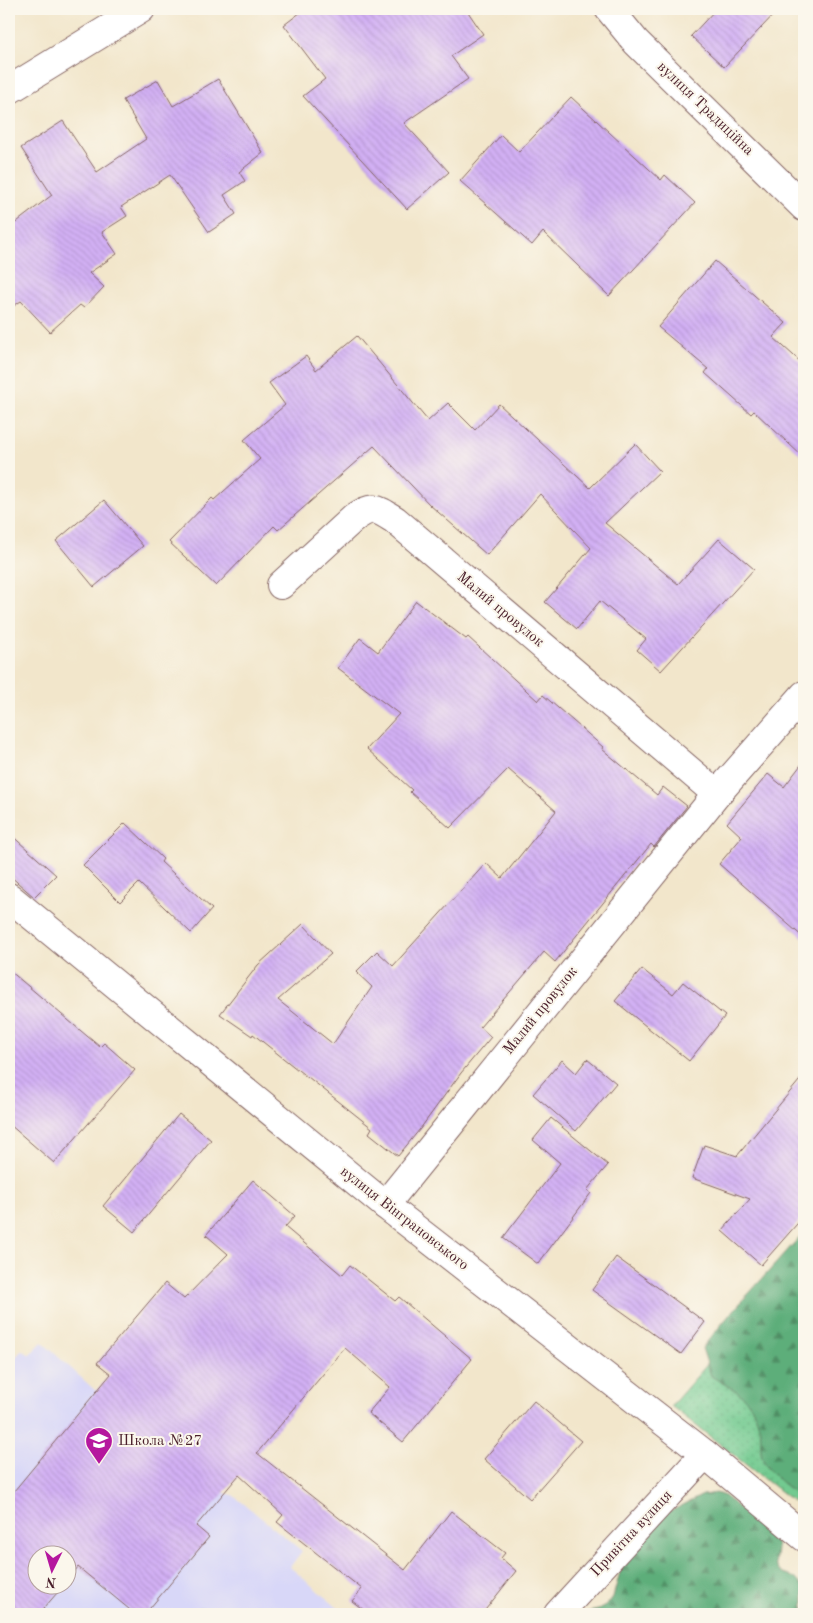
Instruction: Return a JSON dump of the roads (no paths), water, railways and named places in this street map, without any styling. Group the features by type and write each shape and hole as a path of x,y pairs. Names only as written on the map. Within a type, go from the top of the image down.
{"street":[{"path":"9,90 141,9"},
{"name":"вулиця Традиційна","path":"609,9 636,42 804,207"},
{"name":"Малий провулок","path":"281,585 354,518 368,509 380,510 395,520 717,794"},
{"name":"Малий провулок","path":"385,1205 717,794 804,695"},
{"name":"вулиця Вінграновського","path":"9,897 385,1205 705,1454 804,1536"},
{"name":"Привітна вулиця","path":"558,1614 705,1454"}],"place":[{"name":"Школа №27","path":"99,1465"}]}
